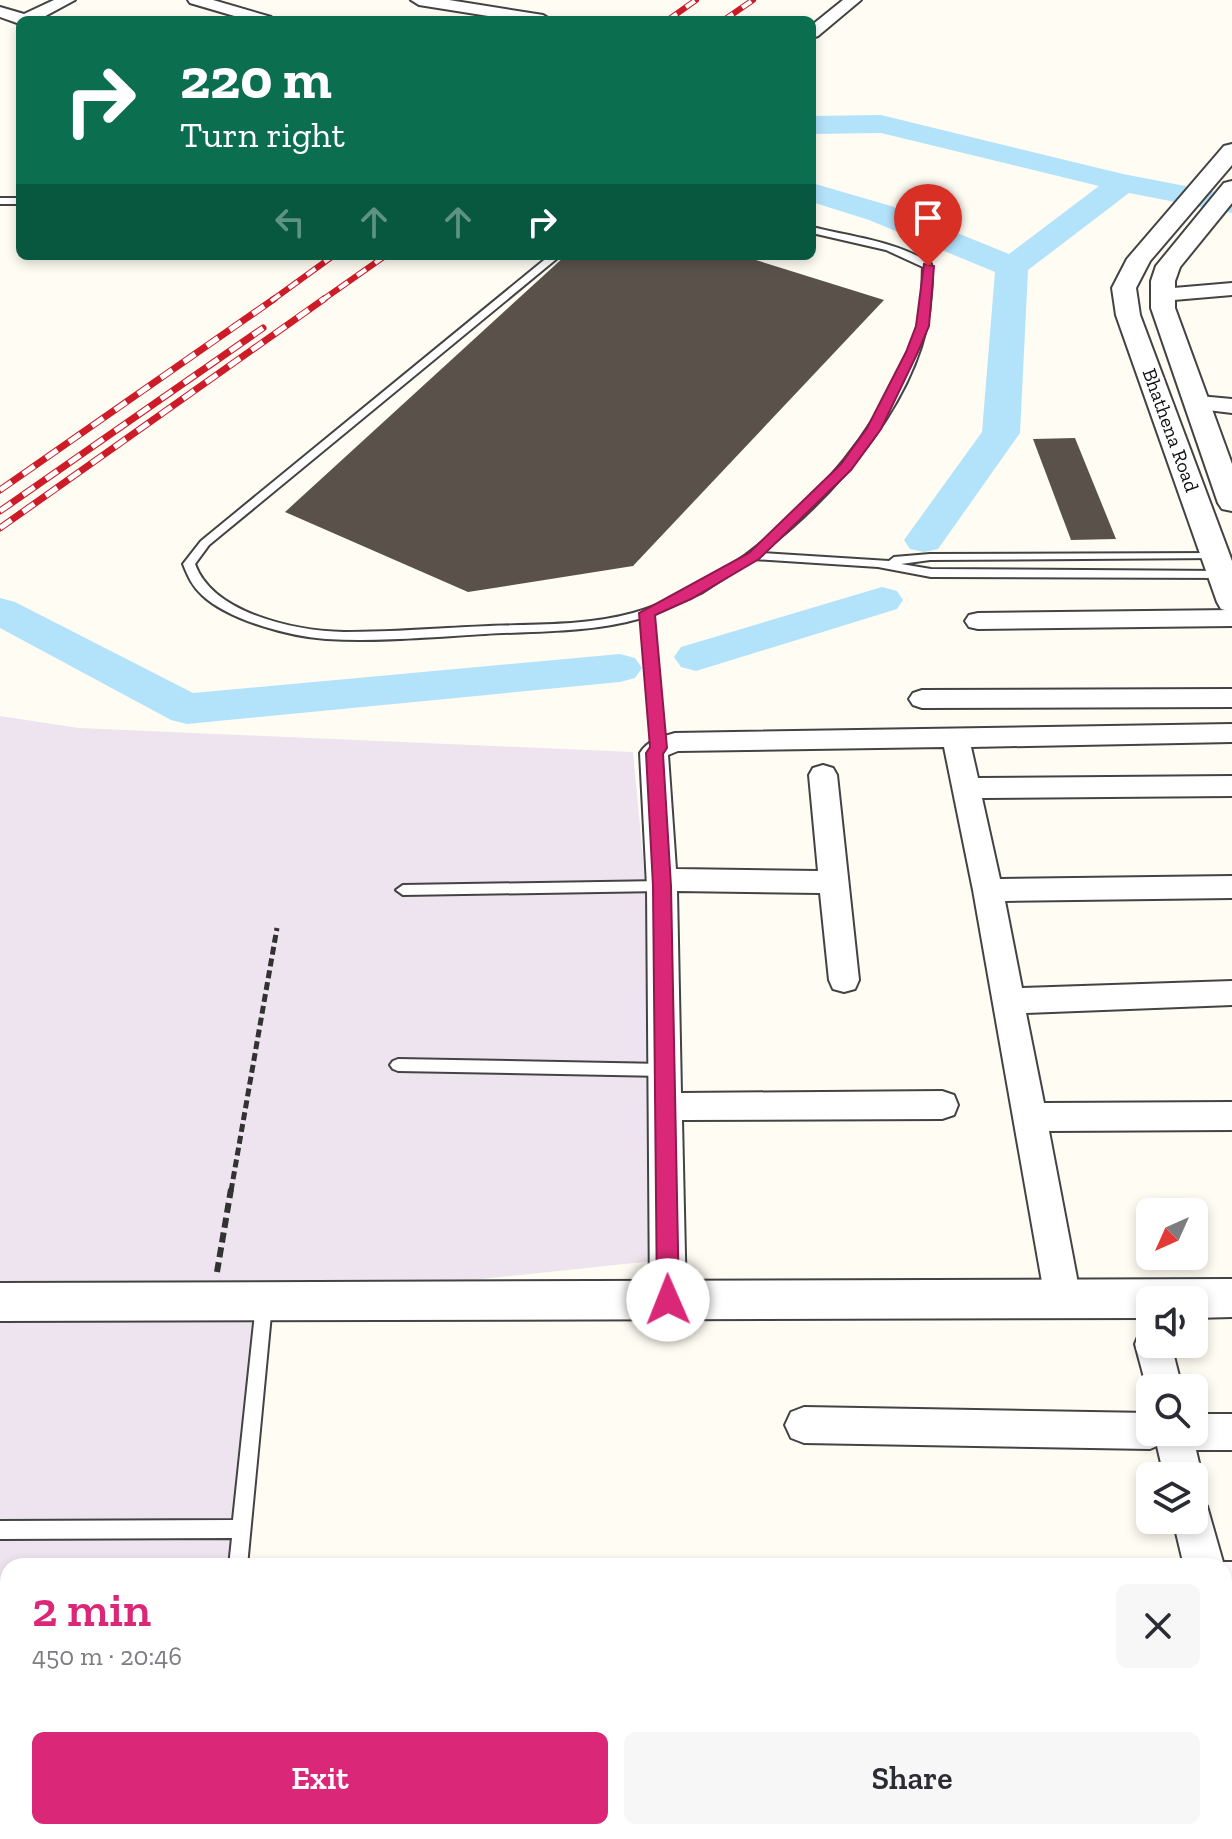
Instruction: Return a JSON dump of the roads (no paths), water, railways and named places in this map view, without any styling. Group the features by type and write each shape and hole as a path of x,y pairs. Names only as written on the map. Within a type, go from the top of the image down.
{"street":[{"path":"33,16 67,0"},
{"path":"196,0 251,16"},
{"path":"419,0 518,16"},
{"path":"816,30 853,0"},
{"name":"Bhathena Road","path":"1232,151 1139,259 1124,288 1124,301 1232,602"},
{"name":"Bhathena Road","path":"1230,493 1163,308 1162,295 1168,266 1232,188"},
{"path":"1162,295 1232,289"},
{"path":"1199,403 1232,406"},
{"path":"978,621 1232,618"},
{"path":"922,699 1232,698"},
{"path":"668,1300 662,883 654,753 675,742 1232,733"},
{"path":"955,736 988,890 1063,1299"},
{"path":"823,775 844,980"},
{"path":"966,788 1232,786"},
{"path":"662,883 833,882"},
{"path":"988,890 1232,887"},
{"path":"1009,1001 1232,993"},
{"path":"665,1107 942,1105"},
{"path":"1030,1117 1232,1116"},
{"path":"1208,1302 1232,1298"},
{"path":"0,1302 1063,1299 1136,1312"},
{"path":"804,1425 1136,1431"},
{"path":"1208,1432 1232,1432"},
{"path":"1196,1534 1202,1558"}],"lane":[{"path":"550,260 205,543 194,555 190,571 206,591 252,619 283,629 323,635 571,627 647,613 686,595 754,556 846,467 874,429 902,377 922,326 928,266 920,259 902,253 816,231"},
{"path":"754,556 878,563 931,573 1219,565"},
{"path":"878,563 930,557 1219,565"},
{"path":"647,613 659,748"},
{"path":"403,890 662,883"},
{"path":"398,1065 664,1070"},
{"path":"239,1558 265,1301"},
{"path":"0,1530 242,1529"}],"waterway":[{"path":"816,125 881,124 1123,183"},
{"path":"1012,267 1123,183"},
{"path":"1123,183 1232,204"},
{"path":"816,193 880,213 1012,267"},
{"path":"924,540 1001,433 1012,267"},
{"path":"696,657 882,600"},
{"path":"0,611 187,709 620,668"}],"railway":[{"path":"674,16 696,0"},
{"path":"730,16 753,0"},
{"path":"271,301 327,260"},
{"path":"321,301 379,260"},
{"path":"0,490 274,299"},
{"path":"0,528 324,299"},
{"path":"0,511 263,328"}]}
